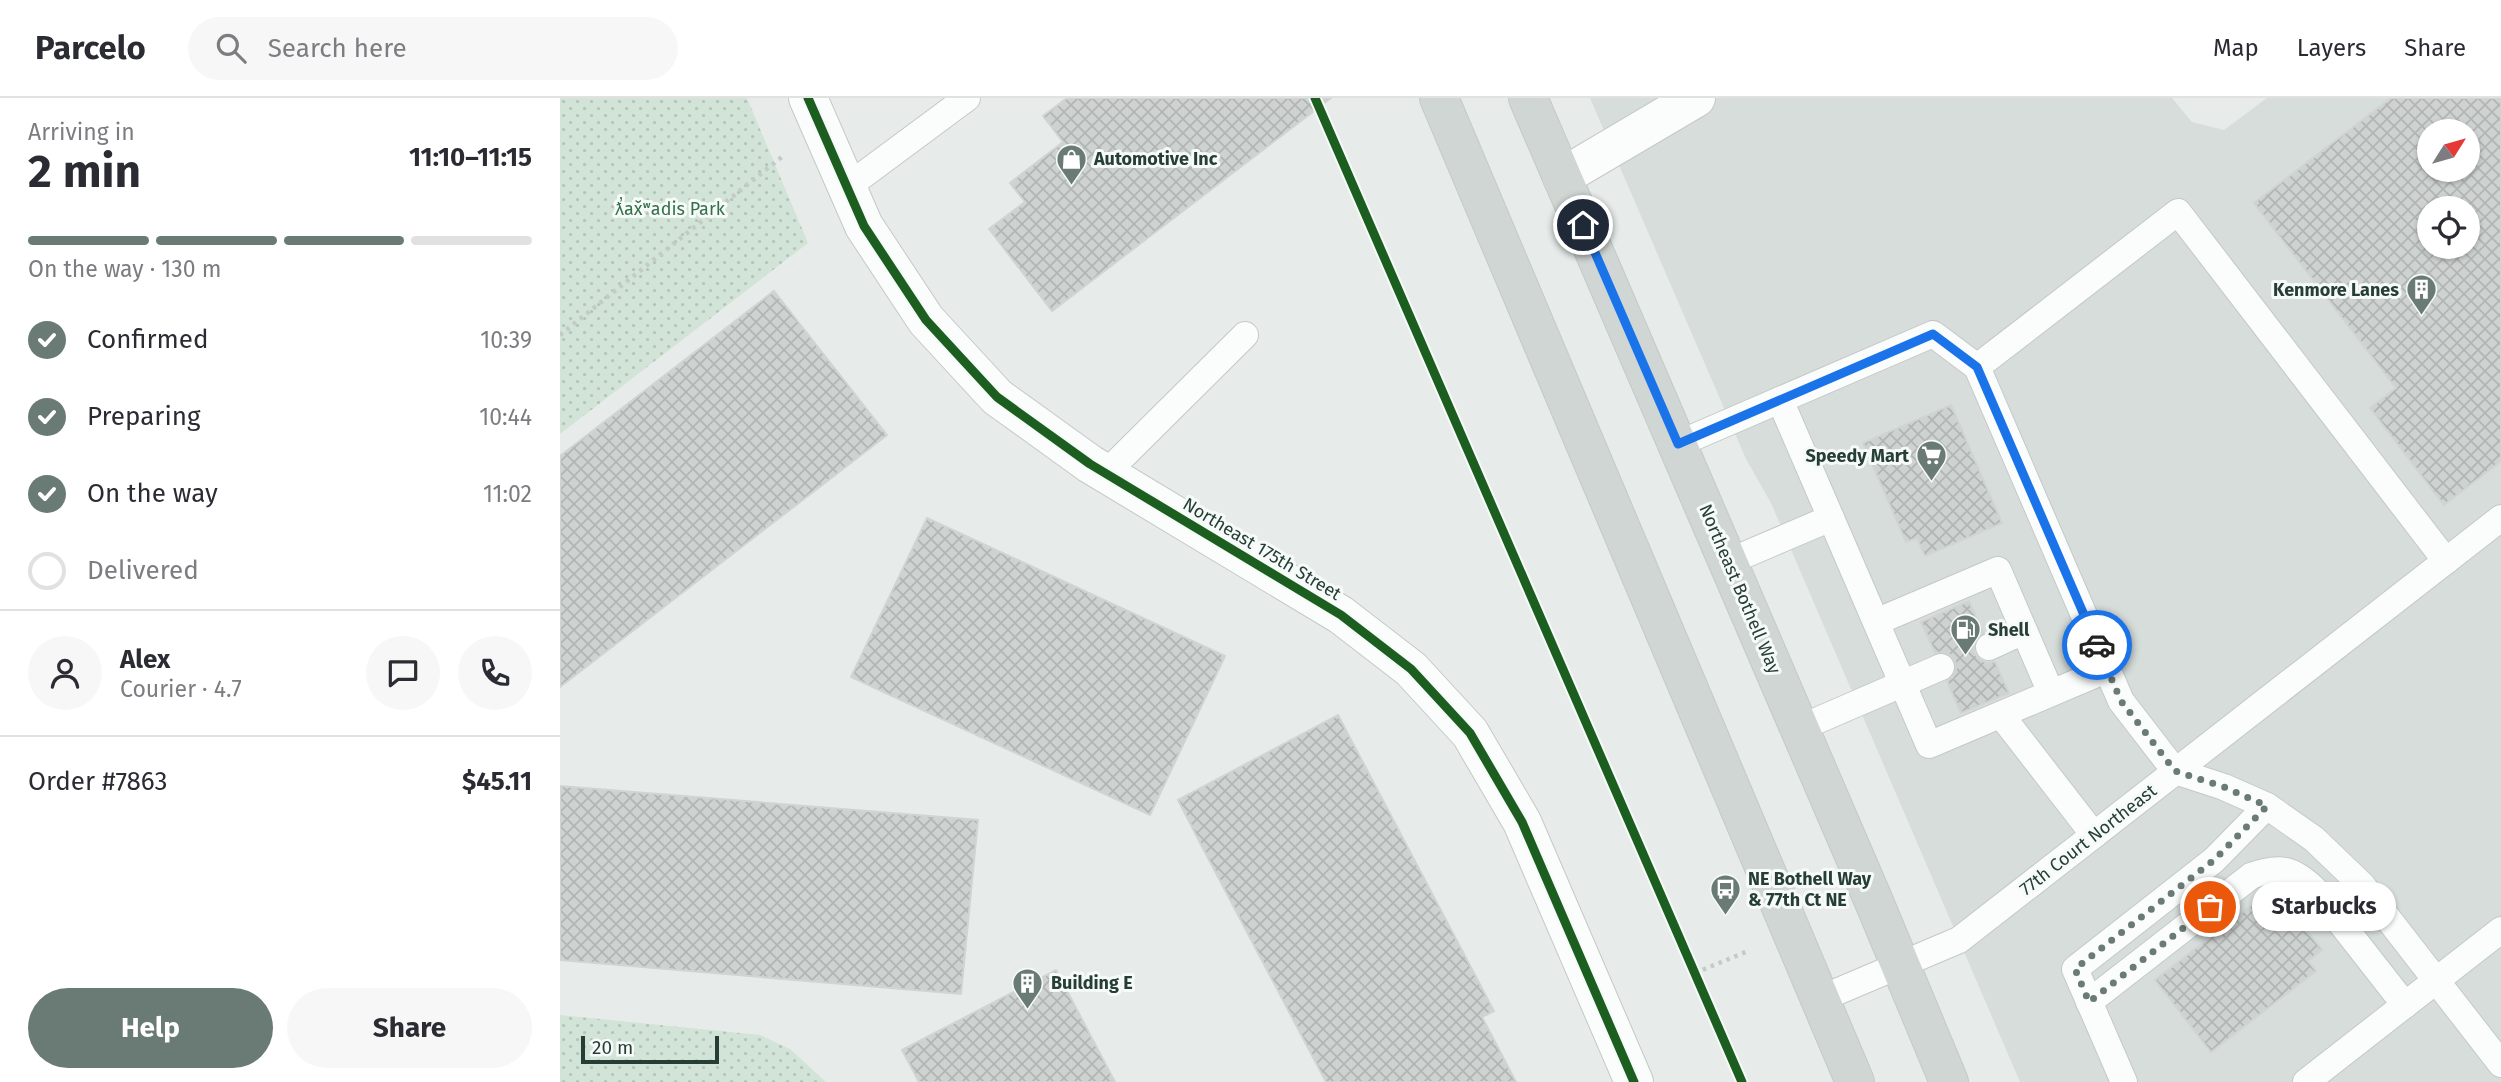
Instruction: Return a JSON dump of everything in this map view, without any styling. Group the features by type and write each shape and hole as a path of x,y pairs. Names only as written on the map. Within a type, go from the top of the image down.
{"main road":[{"path":"1439,98 1854,1082"},
{"name":"Northeast Bothell Way","path":"1528,98 1800,728 1948,1082"}],"street":[{"name":"Northeast 175th Street","path":"808,98 864,226 926,320 997,397 1105,473 1341,615 1411,669 1470,733 1521,822 1634,1082"},
{"path":"1562,177 1696,98"}],"lane":[{"path":"847,187 967,98"},
{"path":"1977,367 2178,212 2446,561"},
{"path":"1678,444 1933,334 1977,367 2121,701 2175,771 2224,787 2267,806 2314,839 2362,886 2501,1064"},
{"path":"1105,473 1245,335"},
{"path":"1780,400 1929,745 2108,669"},
{"path":"1728,562 1831,518"},
{"name":"77th Court Northeast","path":"1820,999 1959,940 2501,518"},
{"path":"1876,622 1998,570 2050,693"},
{"path":"1989,647 2024,631"},
{"path":"1800,728 1941,667"},
{"path":"2001,715 2094,835"},
{"path":"2124,1082 2075,969 2214,860 2267,806"},
{"path":"2089,1002 2251,876 2268,869 2286,870 2301,877 2315,890 2405,1005"},
{"path":"2306,1082 2501,930"}],"path":[{"path":"560,335 783,156"},
{"path":"1695,973 1748,951"},
{"path":"1690,961 1701,986"}],"shaded area":[{"path":"1590,98 2172,98 2192,122 2224,130 2267,98 2501,98 2501,1082 2020,1082 1771,503 1746,459"}],"green space":[{"name":"ƛ̕ax̌ʷadis Park","path":"560,98 747,98 808,243 560,434"},
{"path":"560,1015 760,1035 790,1049 826,1082 560,1082"}],"building":[{"path":"1067,98 1331,98 1052,311 989,229 1025,202 1010,183 1063,142 1043,116"},
{"name":"Kenmore Lanes","path":"2391,98 2501,98 2501,461 2444,505 2370,408 2396,388 2254,203"},
{"path":"774,291 887,435 560,687 560,456"},
{"name":"Speedy Mart","path":"1951,405 2002,523 1925,556 1917,538 1906,542 1863,443"},
{"path":"927,518 1225,656 1150,815 851,677"},
{"name":"Shell","path":"1969,601 1983,633 1976,638 1974,653 1987,663 1995,662 2009,693 1961,713 1947,681 1953,677 1955,660 1943,652 1935,653 1921,622"},
{"path":"1338,715 1494,1011 1482,1017 1516,1082 1326,1082 1198,839 1201,839 1197,837 1178,800"},
{"path":"560,786 978,820 961,994 560,960"},
{"path":"2274,888 2322,950 2308,961 2316,971 2211,1052 2155,980"},
{"name":"Building E","path":"1056,970 1115,1082 919,1082 902,1050"}],"cycle path":[{"path":"808,98 864,226 926,320 997,397 1090,464 1341,615 1411,669 1470,733 1522,822 1634,1082"},
{"path":"1315,98 1742,1082"}],"way so far":[{"path":"2097,645 2121,701 2175,771 2224,787 2267,806 2214,860 2075,969 2089,1002 2210,907"}],"place":[{"name":"Automotive Inc","path":"1071,186"},
{"name":"Kenmore Lanes","path":"2422,317"},
{"name":"Speedy Mart","path":"1932,483"},
{"name":"Shell","path":"1965,657"},
{"name":"Starbucks","path":"2210,907"},
{"name":"NE Bothell Way & 77th Ct NE","path":"1725,916"},
{"name":"Building E","path":"1028,1010"}],"route":[{"path":"1583,225 1678,444 1933,334 1977,367 2097,645"}]}
